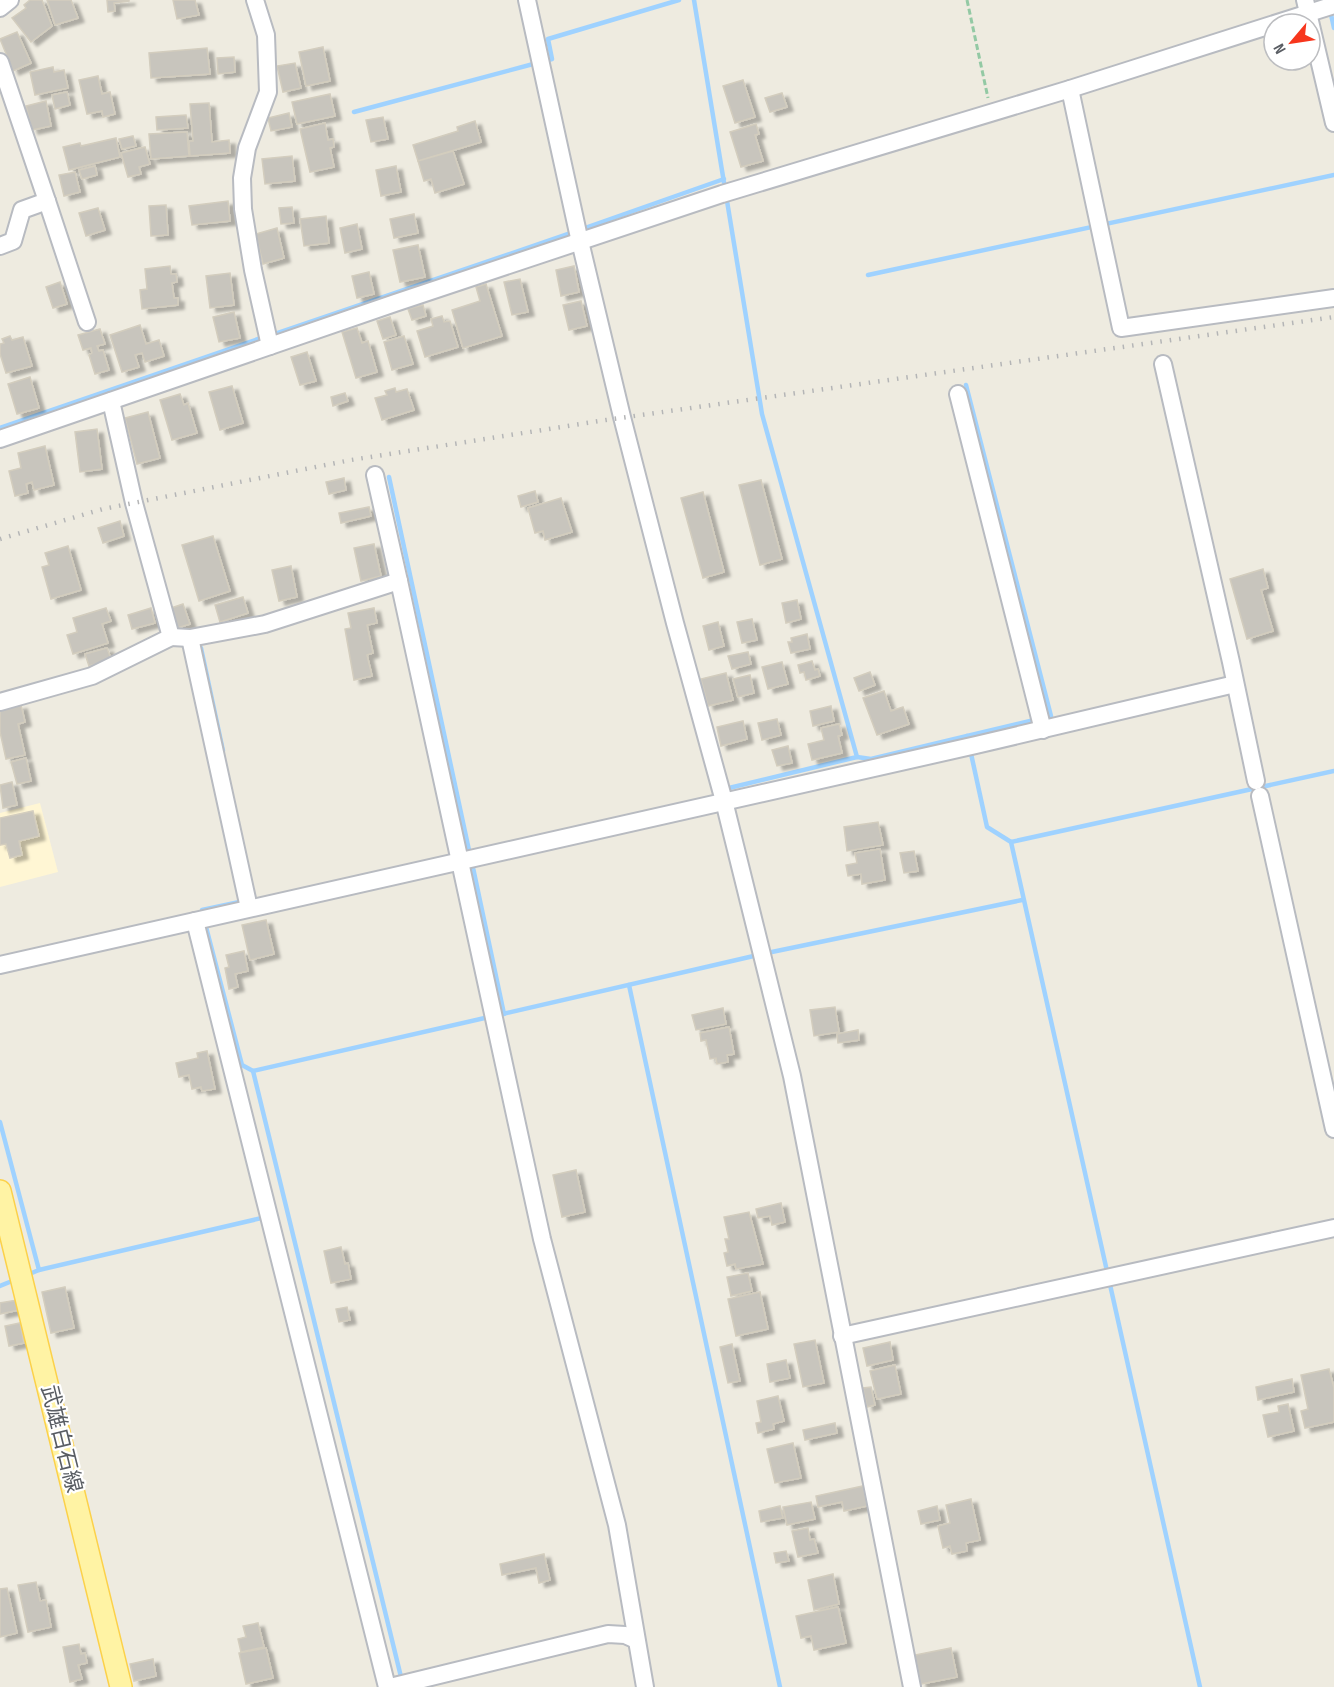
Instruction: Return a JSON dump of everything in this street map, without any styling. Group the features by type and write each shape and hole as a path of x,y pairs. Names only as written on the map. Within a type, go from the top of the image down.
{"main road":[{"name":"武雄白石線","path":"0,1191 121,1687"}],"street":[{"path":"0,8 10,0"},
{"path":"255,0 266,36 268,92 247,148 242,178 243,209 268,341"},
{"path":"527,0 578,234 663,577 724,801 792,1076 912,1687"},
{"path":"2,431 111,400 268,341 578,234 726,193 1070,89 1318,6 1334,123"},
{"path":"0,62 87,322"},
{"path":"1070,89 1121,328 1334,298"},
{"path":"0,246 13,241 22,210 47,201"},
{"path":"1163,364 1334,1129"},
{"path":"958,394 1041,722"},
{"path":"111,400 134,503 171,637"},
{"path":"375,475 467,859 493,1016 542,1239 616,1525 645,1687"},
{"path":"0,702 92,676 171,637 190,638 265,624 399,580"},
{"path":"190,638 247,902"},
{"path":"0,965 201,919 247,902 467,859 970,747 1041,722 1235,684"},
{"path":"201,919 270,1218 396,1685 608,1634 625,1635 636,1640"},
{"path":"842,1336 1334,1228"}],"path":[{"path":"967,0 992,113"}],"shaded area":[{"path":"40,803 58,872 0,887 0,813"}],"building":[{"path":"30,0 42,0 52,26 31,42 12,18 26,8 24,5"},
{"path":"47,0 71,0 78,18 55,25"},
{"path":"107,0 129,1 114,3 115,11 108,12"},
{"path":"173,0 195,0 199,15 177,19"},
{"path":"17,32 31,63 13,71 0,39"},
{"path":"323,47 330,81 306,86 299,52"},
{"path":"207,48 210,74 151,78 149,53"},
{"path":"234,57 235,72 218,74 217,58"},
{"path":"295,63 301,88 283,92 277,66"},
{"path":"53,67 54,72 64,70 68,88 35,95 30,72"},
{"path":"98,76 102,94 110,92 115,114 103,117 102,111 87,114 79,80"},
{"path":"743,80 755,117 735,123 723,86"},
{"path":"67,92 70,105 55,109 52,95"},
{"path":"782,93 787,107 770,112 765,98"},
{"path":"330,94 335,116 297,124 292,102"},
{"path":"46,101 51,126 32,130 26,106"},
{"path":"209,103 212,142 229,140 230,153 190,156 189,141 193,141 190,104"},
{"path":"289,113 292,127 271,131 268,118"},
{"path":"186,115 188,128 157,130 156,117"},
{"path":"383,117 388,139 371,142 366,120"},
{"path":"475,121 481,142 418,161 413,145 458,131 457,127"},
{"path":"325,123 328,140 333,139 334,147 330,148 334,167 310,172 300,129"},
{"path":"756,124 759,134 755,135 763,161 741,167 730,132"},
{"path":"187,132 189,156 151,159 149,134"},
{"path":"133,136 136,146 122,149 119,139"},
{"path":"116,138 120,157 69,170 63,147 80,143 81,146"},
{"path":"145,147 150,164 139,167 141,174 128,177 121,153"},
{"path":"453,151 464,184 435,193 431,179 424,181 418,161"},
{"path":"292,156 295,181 265,184 262,159"},
{"path":"95,166 97,175 82,179 79,170"},
{"path":"396,166 401,192 381,196 376,170"},
{"path":"75,172 80,192 64,196 59,175"},
{"path":"228,201 230,221 192,225 189,206"},
{"path":"166,205 168,235 151,236 149,206"},
{"path":"292,207 294,223 281,224 279,208"},
{"path":"98,208 105,230 86,236 79,213"},
{"path":"414,214 418,233 394,238 390,219"},
{"path":"326,216 329,243 304,246 300,219"},
{"path":"357,224 362,249 345,253 340,228"},
{"path":"277,228 284,258 263,264 256,234"},
{"path":"418,245 425,277 400,282 393,250"},
{"path":"170,266 171,274 176,274 177,282 172,283 174,298 178,298 178,305 142,309 140,290 147,289 145,269"},
{"path":"574,266 579,292 561,296 556,270"},
{"path":"369,272 374,294 357,298 352,276"},
{"path":"230,273 234,305 210,308 206,276"},
{"path":"520,279 528,312 512,315 504,282"},
{"path":"60,282 67,304 53,308 46,287"},
{"path":"486,284 502,336 463,348 452,310 480,301 476,287"},
{"path":"581,301 587,326 569,330 563,305"},
{"path":"423,305 426,316 412,320 408,309"},
{"path":"234,312 240,338 219,342 213,317"},
{"path":"442,316 444,322 450,321 458,347 425,357 417,331 433,326 431,319"},
{"path":"390,317 396,335 383,339 377,321"},
{"path":"140,325 146,344 159,340 164,356 145,362 142,353 135,355 139,367 122,372 110,335"},
{"path":"357,328 362,343 368,341 377,372 356,378 342,332"},
{"path":"100,329 105,344 97,346 99,351 103,350 109,370 95,374 89,355 92,353 91,348 83,350 78,335"},
{"path":"10,336 12,340 23,337 32,366 6,373 0,354 0,344 4,343 2,339"},
{"path":"404,336 413,364 392,370 384,342"},
{"path":"307,352 316,381 300,385 291,357"},
{"path":"30,377 39,408 17,414 8,384"},
{"path":"232,386 243,423 220,430 209,392"},
{"path":"395,388 396,392 407,389 414,410 382,420 375,398 387,395 385,391"},
{"path":"345,393 348,401 333,406 331,397"},
{"path":"180,394 184,405 188,403 197,433 172,440 160,400"},
{"path":"148,412 160,458 137,464 125,418"},
{"path":"97,429 102,469 80,472 75,432"},
{"path":"45,446 54,485 34,490 32,482 26,484 28,493 15,496 9,471 21,468 18,453"},
{"path":"344,478 346,490 329,494 326,482"},
{"path":"761,480 782,559 760,565 739,485"},
{"path":"535,491 538,502 521,507 518,496"},
{"path":"703,492 724,572 703,578 681,498"},
{"path":"561,498 572,532 545,540 543,531 535,533 528,508"},
{"path":"369,507 371,516 341,523 339,513"},
{"path":"120,521 124,536 103,543 98,528"},
{"path":"213,536 230,591 199,601 182,545"},
{"path":"374,544 381,576 361,581 354,548"},
{"path":"68,546 81,590 51,599 42,567 49,565 45,553"},
{"path":"291,566 297,597 279,601 272,570"},
{"path":"1263,569 1268,588 1261,590 1273,631 1247,639 1230,579"},
{"path":"243,597 248,613 220,622 215,605"},
{"path":"797,600 801,619 786,623 782,603"},
{"path":"183,604 190,624 177,628 171,608"},
{"path":"106,608 111,621 102,624 108,643 73,654 67,635 77,632 73,618"},
{"path":"151,608 155,623 132,629 128,615"},
{"path":"374,608 377,623 367,625 373,653 367,655 372,676 354,680 345,629 351,628 348,613"},
{"path":"752,619 757,640 742,643 737,622"},
{"path":"718,622 724,646 709,650 703,626"},
{"path":"807,634 810,649 791,653 788,642 792,642 791,638"},
{"path":"107,648 111,659 89,666 85,654"},
{"path":"748,652 751,664 732,669 728,656"},
{"path":"812,661 820,676 806,680 804,672 800,673 798,665"},
{"path":"782,662 788,684 768,689 762,667"},
{"path":"870,672 875,685 859,691 854,678"},
{"path":"726,673 733,700 708,706 701,679"},
{"path":"750,675 754,693 738,697 733,679"},
{"path":"884,691 891,711 903,707 909,724 877,735 863,698"},
{"path":"21,705 25,722 18,724 25,755 6,759 0,732 0,710"},
{"path":"831,706 834,721 813,726 810,711"},
{"path":"777,719 781,735 762,740 758,723"},
{"path":"743,721 747,739 721,746 717,727"},
{"path":"839,724 842,735 838,736 842,753 812,760 808,744 824,740 821,728"},
{"path":"788,746 792,763 777,766 772,750"},
{"path":"26,758 31,781 17,784 11,762"},
{"path":"12,782 17,805 3,808 0,785"},
{"path":"33,811 39,836 19,841 22,855 10,858 6,844 0,845 0,818"},
{"path":"878,822 883,845 847,851 844,827"},
{"path":"880,849 885,880 862,884 861,874 848,876 846,865 857,863 855,853"},
{"path":"914,851 918,871 904,873 900,853"},
{"path":"266,920 274,954 250,960 242,925"},
{"path":"244,951 248,971 235,974 238,987 229,989 225,968 229,967 226,955"},
{"path":"835,1007 839,1032 814,1036 810,1010"},
{"path":"723,1008 726,1024 696,1030 692,1015"},
{"path":"729,1027 734,1054 727,1055 728,1062 717,1064 716,1058 710,1059 706,1040 701,1041 700,1033"},
{"path":"858,1030 859,1040 838,1043 837,1034"},
{"path":"207,1051 215,1089 202,1091 201,1087 192,1089 189,1075 179,1077 176,1063 198,1058 197,1053"},
{"path":"576,1170 585,1212 562,1217 553,1175"},
{"path":"781,1203 785,1222 772,1225 770,1216 758,1218 756,1209"},
{"path":"749,1212 763,1264 736,1269 735,1264 727,1266 724,1253 728,1252 725,1239 729,1239 724,1217"},
{"path":"341,1247 345,1264 348,1263 351,1279 331,1283 324,1251"},
{"path":"748,1273 752,1291 731,1296 727,1277"},
{"path":"65,1287 74,1328 51,1333 42,1292"},
{"path":"760,1292 768,1329 736,1336 728,1299"},
{"path":"17,1300 19,1310 0,1314 0,1303"},
{"path":"347,1307 350,1320 339,1322 336,1309"},
{"path":"20,1323 24,1343 9,1346 5,1326"},
{"path":"815,1340 824,1383 803,1387 794,1344"},
{"path":"890,1342 893,1360 867,1366 863,1348"},
{"path":"732,1344 740,1381 728,1383 720,1347"},
{"path":"786,1360 790,1378 770,1382 767,1364"},
{"path":"895,1365 901,1394 877,1399 870,1371"},
{"path":"1329,1369 1334,1388 1334,1422 1305,1428 1301,1411 1308,1409 1301,1375"},
{"path":"1292,1379 1294,1392 1258,1400 1256,1387"},
{"path":"871,1387 875,1405 867,1407 863,1388"},
{"path":"778,1396 784,1421 773,1424 774,1429 758,1433 756,1423 761,1422 757,1401"},
{"path":"1288,1404 1294,1431 1268,1437 1263,1415 1279,1412 1278,1406"},
{"path":"835,1423 837,1433 805,1440 803,1430"},
{"path":"793,1443 801,1478 775,1483 767,1449"},
{"path":"863,1486 867,1506 844,1511 842,1502 818,1507 816,1496"},
{"path":"971,1499 980,1540 966,1543 967,1551 952,1554 950,1546 943,1548 938,1526 950,1523 946,1505"},
{"path":"811,1502 815,1519 787,1525 783,1507"},
{"path":"780,1506 783,1518 761,1522 759,1511"},
{"path":"937,1506 940,1520 921,1524 918,1511"},
{"path":"808,1528 810,1540 814,1539 818,1553 798,1557 792,1531"},
{"path":"786,1551 789,1561 776,1563 774,1553"},
{"path":"544,1554 550,1580 539,1583 536,1568 502,1575 500,1564"},
{"path":"833,1574 839,1604 814,1610 808,1580"},
{"path":"36,1582 40,1601 46,1600 51,1627 28,1632 18,1585"},
{"path":"7,1588 17,1633 0,1637 0,1589"},
{"path":"838,1607 846,1643 814,1650 811,1636 801,1638 796,1616"},
{"path":"258,1623 264,1647 241,1652 238,1639 246,1637 243,1626"},
{"path":"79,1644 81,1654 85,1653 87,1663 78,1665 82,1679 70,1682 63,1647"},
{"path":"266,1648 273,1678 246,1684 239,1653"},
{"path":"951,1648 957,1677 921,1684 915,1655"},
{"path":"153,1659 156,1676 134,1681 130,1664"}],"waterway":[{"path":"545,61 552,59 548,39 679,0"},
{"path":"694,0 762,414 857,757 729,788"},
{"path":"1330,10 1334,28"},
{"path":"354,112 537,63"},
{"path":"868,275 1334,175"},
{"path":"582,229 724,179"},
{"path":"272,335 574,232"},
{"path":"0,428 264,337"},
{"path":"966,385 1051,716 967,736"},
{"path":"389,477 470,855"},
{"path":"201,648 223,751"},
{"path":"857,757 871,759 967,736 968,738"},
{"path":"970,749 987,827 1011,842"},
{"path":"1200,1687 1011,842 1334,771"},
{"path":"472,863 504,1014"},
{"path":"767,953 1022,900"},
{"path":"203,915 202,910 244,901"},
{"path":"205,923 242,1065 253,1071"},
{"path":"498,1015 758,955"},
{"path":"629,985 780,1687"},
{"path":"402,1681 253,1071 489,1017"},
{"path":"0,1122 39,1270 27,1275"},
{"path":"39,1270 266,1217"},
{"path":"0,1286 17,1279"}],"railway":[{"path":"0,539 103,509 351,460 606,420 1334,317"}]}
